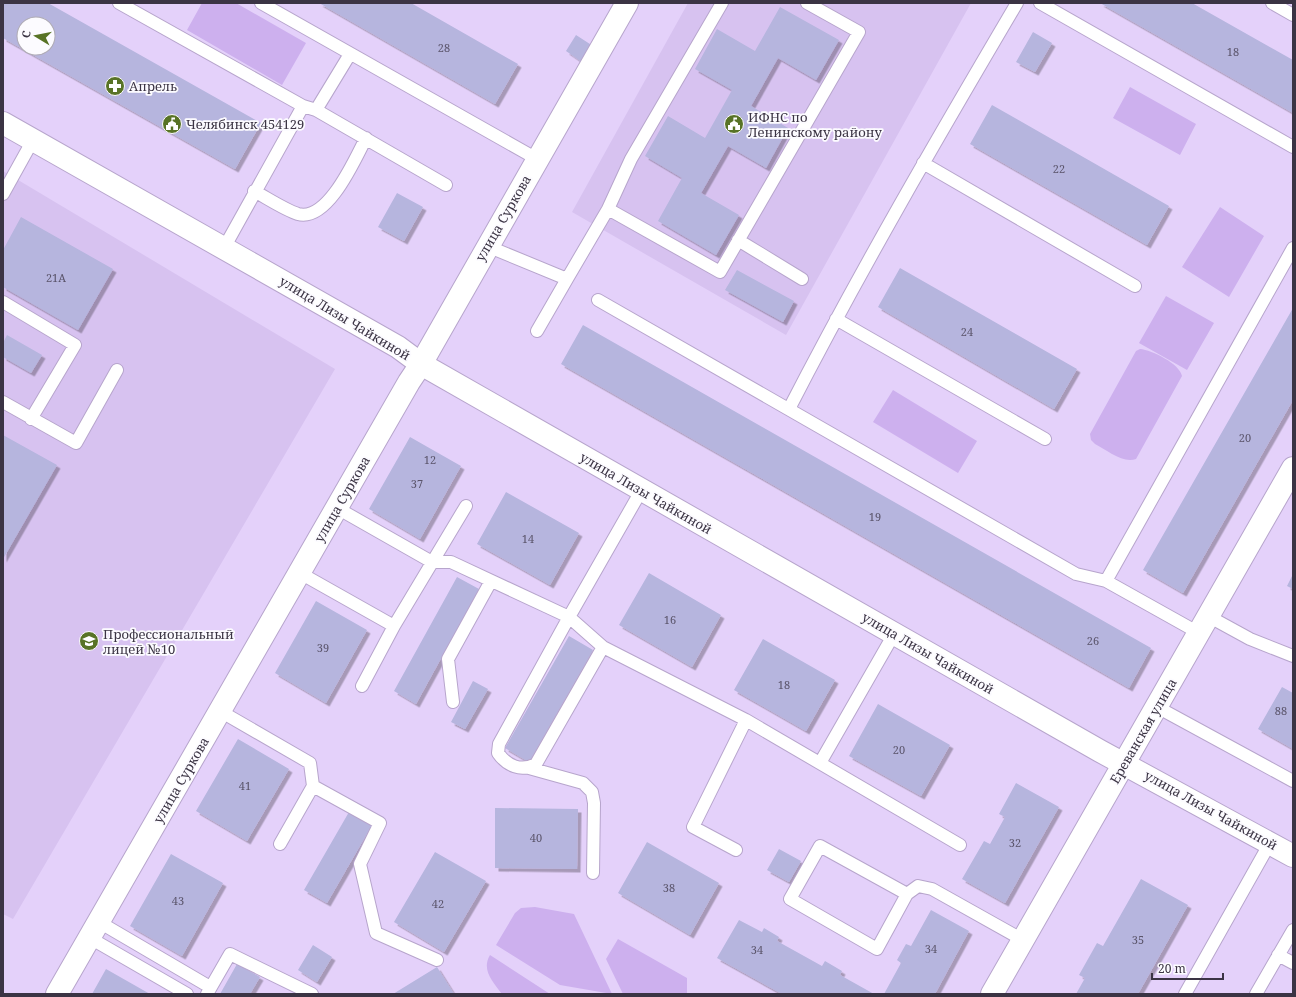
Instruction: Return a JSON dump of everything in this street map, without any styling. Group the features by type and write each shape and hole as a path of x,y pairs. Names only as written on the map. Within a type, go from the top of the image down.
{"street":[{"name":"улица Суркова","path":"57,994 338,508 409,382 421,364 626,3"},
{"name":"улица Лизы Чайкиной","path":"3,122 398,347 421,364 641,491 1100,751 1125,763 1293,856"},
{"name":"Ереванская улица","path":"992,994 1293,468"}],"lane":[{"path":"119,3 303,106 316,110 446,185"},
{"path":"261,3 537,159"},
{"path":"537,330 608,209 631,159 722,3"},
{"path":"608,209 720,272 859,32 807,3"},
{"path":"789,409 836,319 923,163 1017,3"},
{"path":"1040,3 1293,147"},
{"path":"1272,3 1293,15"},
{"path":"316,110 350,54"},
{"path":"224,248 254,191 303,106"},
{"path":"254,191 299,214 312,213 326,205 339,187 366,138"},
{"path":"3,194 34,140"},
{"path":"923,163 1135,286"},
{"path":"738,240 802,279"},
{"path":"487,246 567,279"},
{"path":"1106,582 1293,248"},
{"path":"598,300 1076,574 1106,582 1204,625 1250,639 1293,656"},
{"path":"3,302 75,345 31,419"},
{"path":"836,319 1045,439"},
{"path":"3,402 76,443 117,370"},
{"path":"593,873 594,803 592,792 583,783 529,768 517,768 503,760 498,753 499,744 641,491"},
{"path":"362,686 394,626 466,506"},
{"path":"338,508 432,562 451,562 569,617 603,647 746,720 960,845"},
{"path":"300,573 394,626"},
{"path":"453,702 448,658 491,580"},
{"path":"820,763 894,634"},
{"path":"529,768 536,764 603,647"},
{"path":"1157,708 1293,781"},
{"path":"220,711 310,763 313,786 280,844"},
{"path":"736,850 693,827 746,720"},
{"path":"313,786 380,823 360,864 376,933 437,960"},
{"path":"1185,994 1270,843"},
{"path":"908,894 820,846 790,899 877,949 908,894 918,886 932,889 1023,940"},
{"path":"94,930 209,991 230,954 312,994"},
{"path":"94,930 187,994"},
{"path":"1256,994 1293,930"},
{"path":"1278,955 1293,963"}],"shaded area":[{"path":"202,3 236,3 306,43 282,85 187,30"},
{"path":"688,3 971,3 786,335 572,212"},
{"path":"1130,87 1196,124 1180,155 1113,118"},
{"name":"Профессиональный лицей №10","path":"3,171 335,369 13,919 3,914"},
{"path":"1220,207 1264,236 1229,297 1182,267"},
{"path":"1166,296 1214,323 1187,370 1139,343"},
{"path":"1140,349 1165,358 1180,371 1182,376 1136,459 1126,460 1115,456 1095,444 1091,440 1090,434 1136,351"},
{"path":"893,390 977,441 958,473 873,422"},
{"path":"535,907 574,914 612,994 560,985 496,945 515,913 521,908"},
{"path":"618,939 687,978 687,994 623,994 606,959"},
{"path":"490,955 550,994 502,994 487,971"}],"building":[{"path":"3,3 48,3 261,123 235,169 35,56 56,56 56,16 16,16 16,45 3,38"},
{"path":"319,3 411,3 518,64 495,104"},
{"path":"1100,3 1192,3 1293,60 1293,113"},
{"path":"780,7 839,40 816,80 778,58 751,106 788,128 766,168 728,146 701,193 739,215 716,255 658,221 682,178 645,156 668,116 705,138 732,90 695,69 717,29 755,51"},
{"path":"1033,32 1052,43 1035,72 1016,62"},
{"path":"576,35 593,46 582,62 566,51"},
{"path":"992,105 1169,206 1147,245 970,144"},
{"path":"397,193 423,207 404,241 378,227"},
{"path":"21,217 113,269 78,330 3,287 3,250"},
{"path":"900,268 1077,369 1054,409 878,307"},
{"path":"737,270 794,301 783,322 725,290"},
{"path":"1293,308 1293,400 1183,593 1143,570"},
{"path":"583,325 1151,648 1129,688 561,364"},
{"path":"7,335 42,355 31,373 3,357 3,343"},
{"path":"3,435 57,465 3,559"},
{"path":"410,437 461,466 420,539 369,509"},
{"path":"506,492 579,533 550,585 477,544"},
{"path":"649,573 721,615 692,667 619,625"},
{"path":"1293,574 1293,589 1287,586"},
{"path":"457,577 479,589 416,704 394,691"},
{"path":"316,601 367,630 326,703 275,673"},
{"path":"569,636 593,650 529,762 505,748"},
{"path":"763,639 835,680 806,731 734,690"},
{"path":"473,681 488,689 465,729 451,722"},
{"path":"1282,687 1293,693 1293,749 1258,729"},
{"path":"878,704 950,745 921,796 849,756"},
{"path":"238,739 289,769 247,841 196,811"},
{"path":"1016,783 1059,807 1005,903 962,879 984,841 990,844 1005,817 999,814"},
{"path":"495,808 578,809 577,869 495,868"},
{"path":"349,812 372,825 327,903 304,890"},
{"path":"647,842 719,883 690,935 618,893"},
{"path":"779,849 801,861 789,882 767,870"},
{"path":"435,852 486,881 444,952 394,922"},
{"path":"171,854 223,883 182,956 130,926"},
{"path":"1141,879 1188,905 1138,994 1076,994 1085,978 1079,975 1097,943 1103,946"},
{"path":"931,910 969,931 935,994 884,994 901,963 897,960 906,944 911,946"},
{"path":"739,920 762,932 764,928 779,937 777,941 822,966 825,961 842,971 840,975 874,994 782,994 717,958"},
{"path":"313,945 332,957 317,982 298,970"},
{"path":"237,964 260,977 250,994 220,994"},
{"path":"437,967 454,994 393,994"},
{"path":"106,969 150,994 92,994"}],"place":[{"name":"Апрель","path":"115,86"},
{"name":"Челябинск 454129","path":"172,124"},
{"name":"ИФНС по Ленинскому району","path":"734,124"},
{"name":"Профессиональный лицей №10","path":"89,641"}]}
